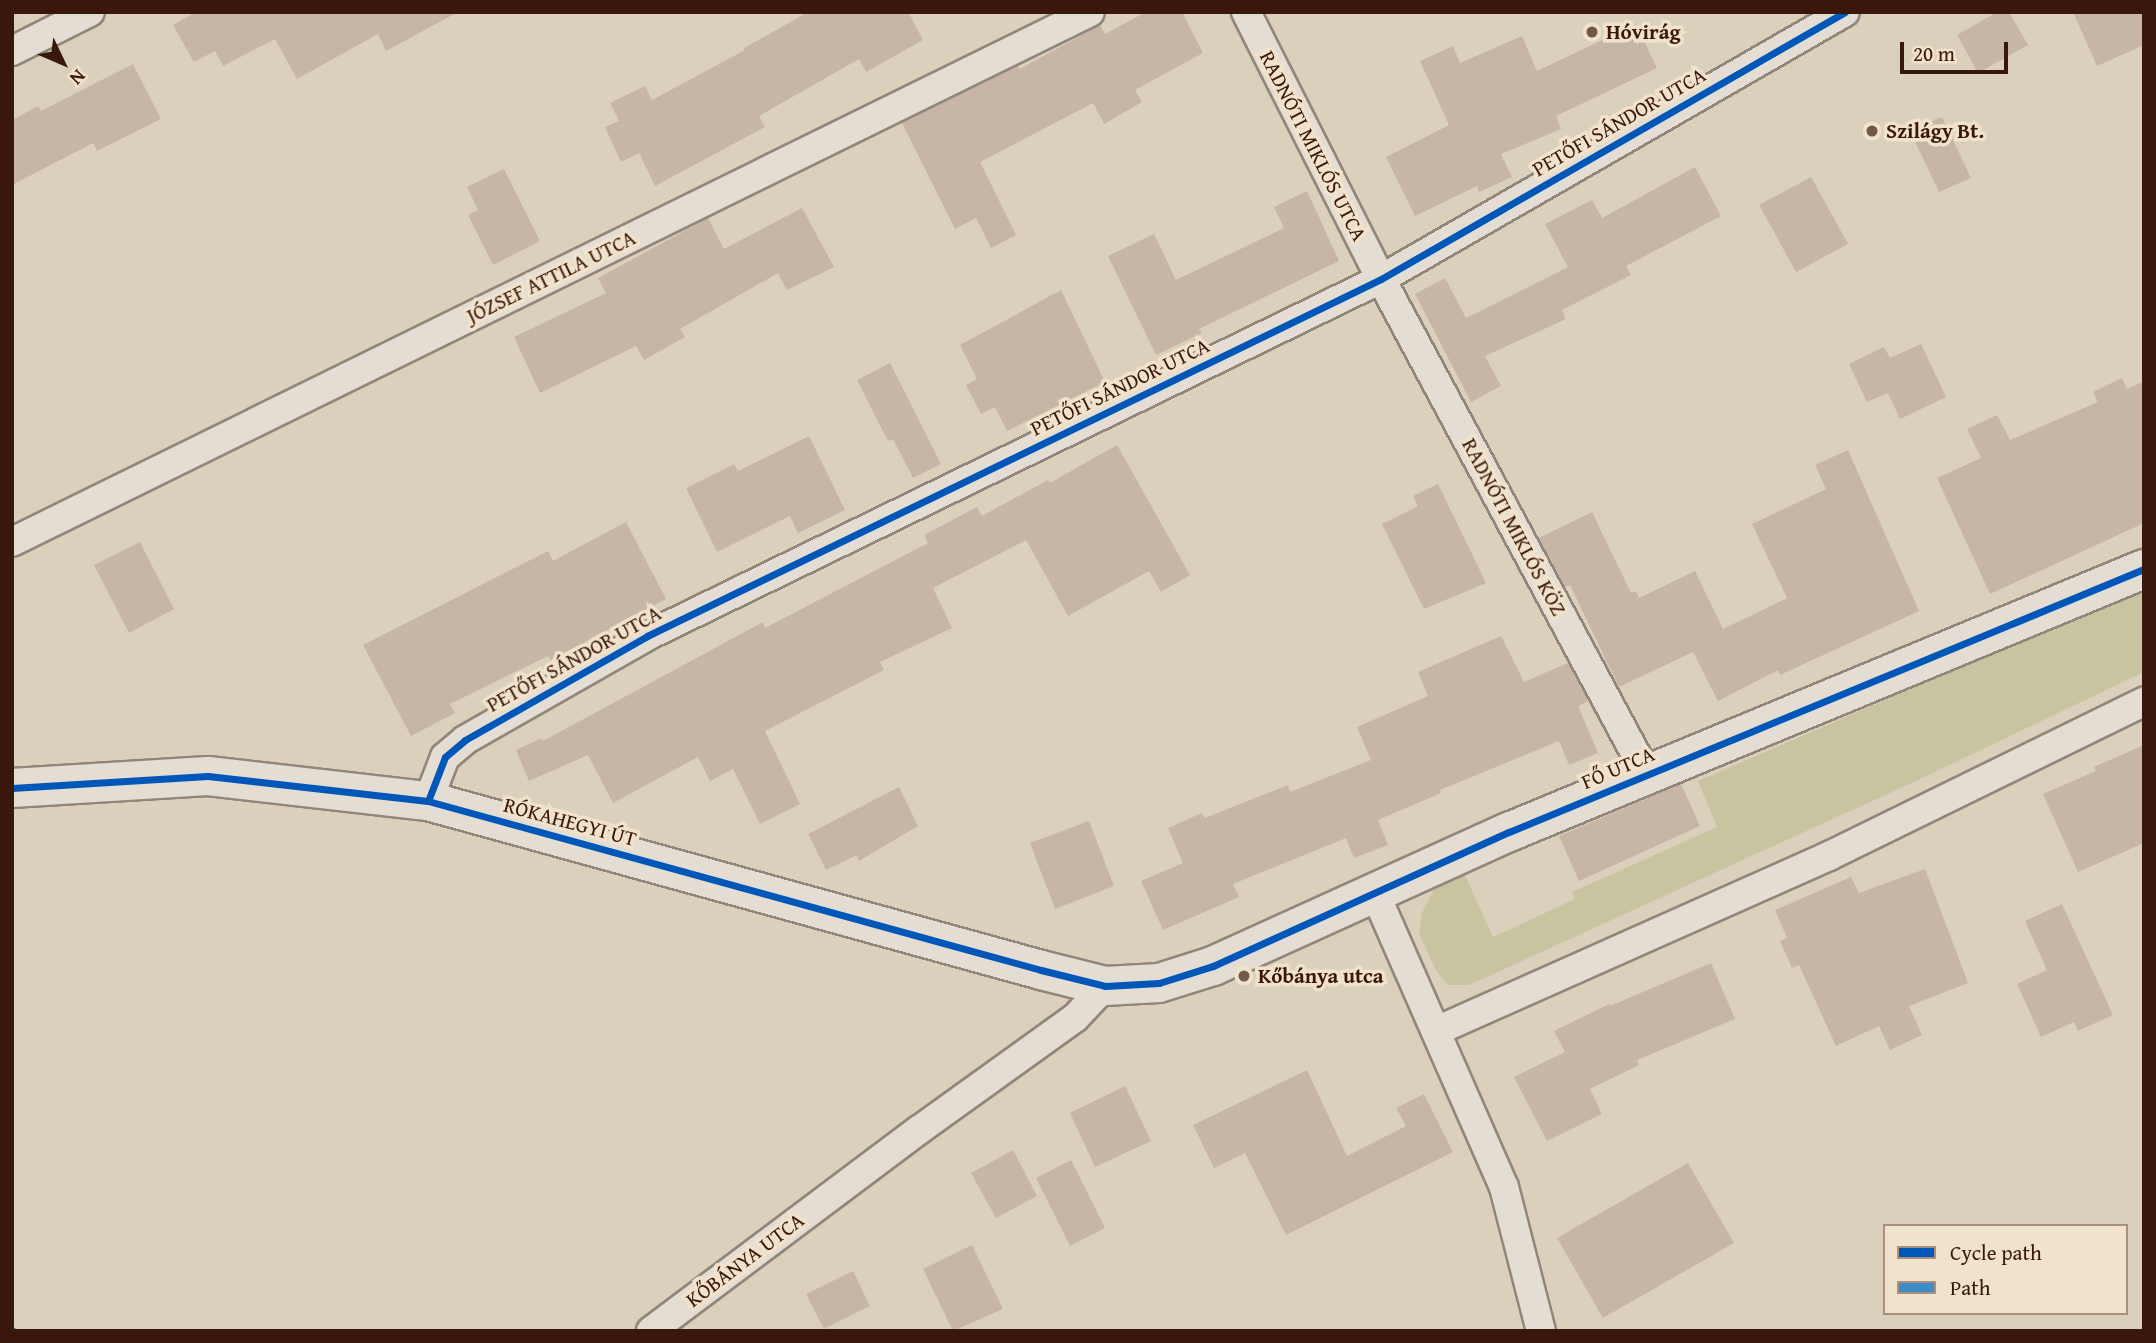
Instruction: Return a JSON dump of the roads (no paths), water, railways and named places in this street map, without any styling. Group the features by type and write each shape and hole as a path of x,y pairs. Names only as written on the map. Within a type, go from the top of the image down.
{"street":[{"path":"12,51 90,12"},
{"name":"JÓZSEF ATTILA UTCA","path":"12,542 1090,12"},
{"name":"RADNÓTI MIKLÓS UTCA","path":"1246,12 1381,279"},
{"name":"PETŐFI SÁNDOR UTCA","path":"428,801 445,757 465,740 647,636 1381,279 1845,12"},
{"name":"RADNÓTI MIKLÓS KÖZ","path":"1381,279 1647,775"},
{"name":"FŐ UTCA","path":"1105,986 1158,983 1213,966 1374,891 2144,569"},
{"path":"1436,1031 1829,856 2144,702"},
{"name":"RÓKAHEGYI ÚT","path":"12,788 208,776 428,801 1105,986"},
{"path":"1374,891 1504,1187 1541,1331"},
{"name":"KŐBÁNYA UTCA","path":"651,1331 919,1130 1076,1018 1105,986"}],"place":[{"name":"Hóvirág","path":"1592,32"},
{"name":"Szilágy Bt.","path":"1872,131"},
{"name":"Kőbánya utca","path":"1244,976"}]}
